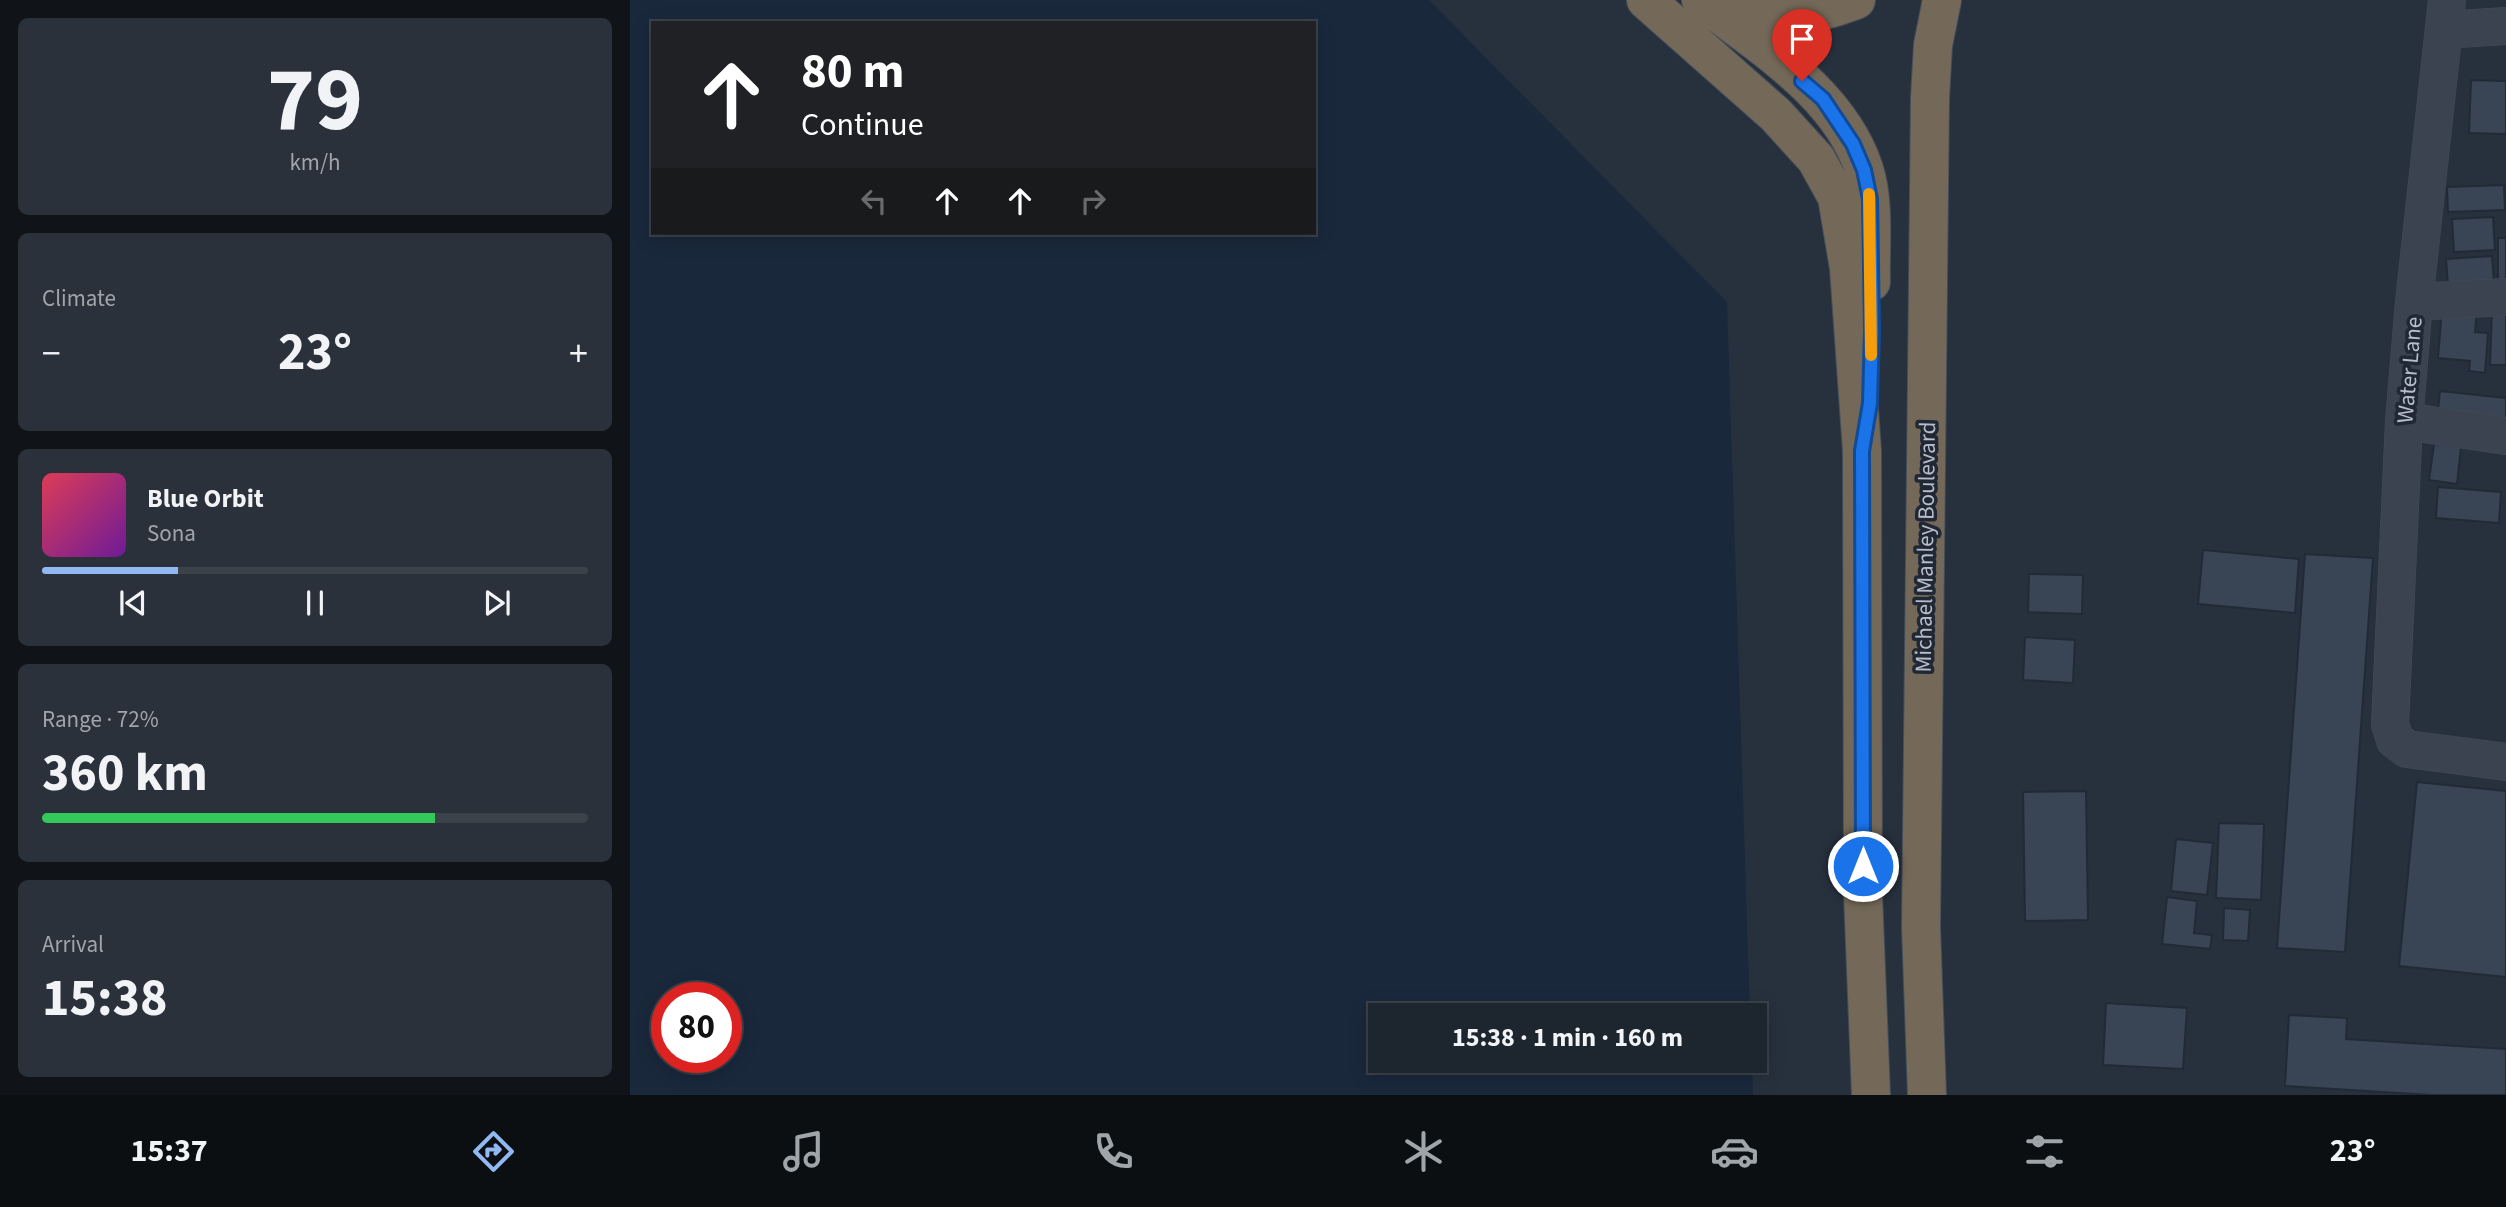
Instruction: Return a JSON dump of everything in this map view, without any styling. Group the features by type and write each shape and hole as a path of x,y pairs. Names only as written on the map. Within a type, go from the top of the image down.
{"highway":[{"path":"1646,0 1776,115 1816,159 1837,198 1849,268 1862,451 1863,894 1871,1095"},
{"path":"1701,0 1823,99 1853,144 1864,170 1870,199 1872,330 1870,403 1862,451"},
{"path":"1712,0 1734,7 1787,13 1821,11 1856,0"},
{"name":"Michael Manley Boulevard","path":"1927,1095 1921,927 1930,98 1933,45 1942,0"}],"street":[{"path":"2445,15 2506,26"},
{"name":"Water Lane","path":"2445,15 2404,421 2390,724 2395,740 2407,749 2506,762"},
{"path":"2414,302 2506,297"},
{"path":"2404,421 2506,436"}],"water":[{"path":"630,0 1429,0 1727,302 1750,1003 1368,1003 1368,1073 1752,1073 1753,1095 630,1095"}],"building":[{"path":"2471,80 2506,81 2506,134 2469,133"},
{"path":"2504,185 2505,210 2448,212 2447,187"},
{"path":"2493,217 2495,250 2454,252 2452,219"},
{"path":"2498,238 2506,238 2506,287 2498,287"},
{"path":"2492,256 2494,282 2448,285 2446,259"},
{"path":"2442,309 2477,312 2475,332 2488,333 2485,373 2469,371 2470,361 2438,358"},
{"path":"2492,309 2506,310 2506,365 2490,365"},
{"path":"2440,391 2506,398 2506,426 2437,419"},
{"path":"2434,444 2461,447 2457,484 2429,480"},
{"path":"2438,487 2501,492 2499,523 2436,518"},
{"path":"2203,550 2299,559 2295,613 2198,604"},
{"path":"2305,554 2373,558 2345,952 2277,948"},
{"path":"2029,574 2083,575 2082,614 2028,612"},
{"path":"2025,637 2075,640 2073,683 2023,680"},
{"path":"2417,782 2506,791 2506,977 2399,966"},
{"path":"2086,791 2088,920 2025,921 2023,792"},
{"path":"2219,823 2264,824 2261,900 2216,898"},
{"path":"2176,839 2213,843 2207,895 2171,891"},
{"path":"2167,897 2197,901 2194,933 2212,935 2210,949 2162,944"},
{"path":"2224,908 2250,910 2248,941 2223,940"},
{"path":"2106,1003 2187,1008 2183,1069 2103,1065"},
{"path":"2289,1015 2347,1018 2346,1039 2506,1049 2506,1095 2431,1095 2285,1086"}],"slow traffic":[{"path":"1869,194 1871,355"}],"route":[{"path":"1802,81 1823,99 1853,144 1864,170 1870,199 1870,403 1862,451 1863,866"}]}
